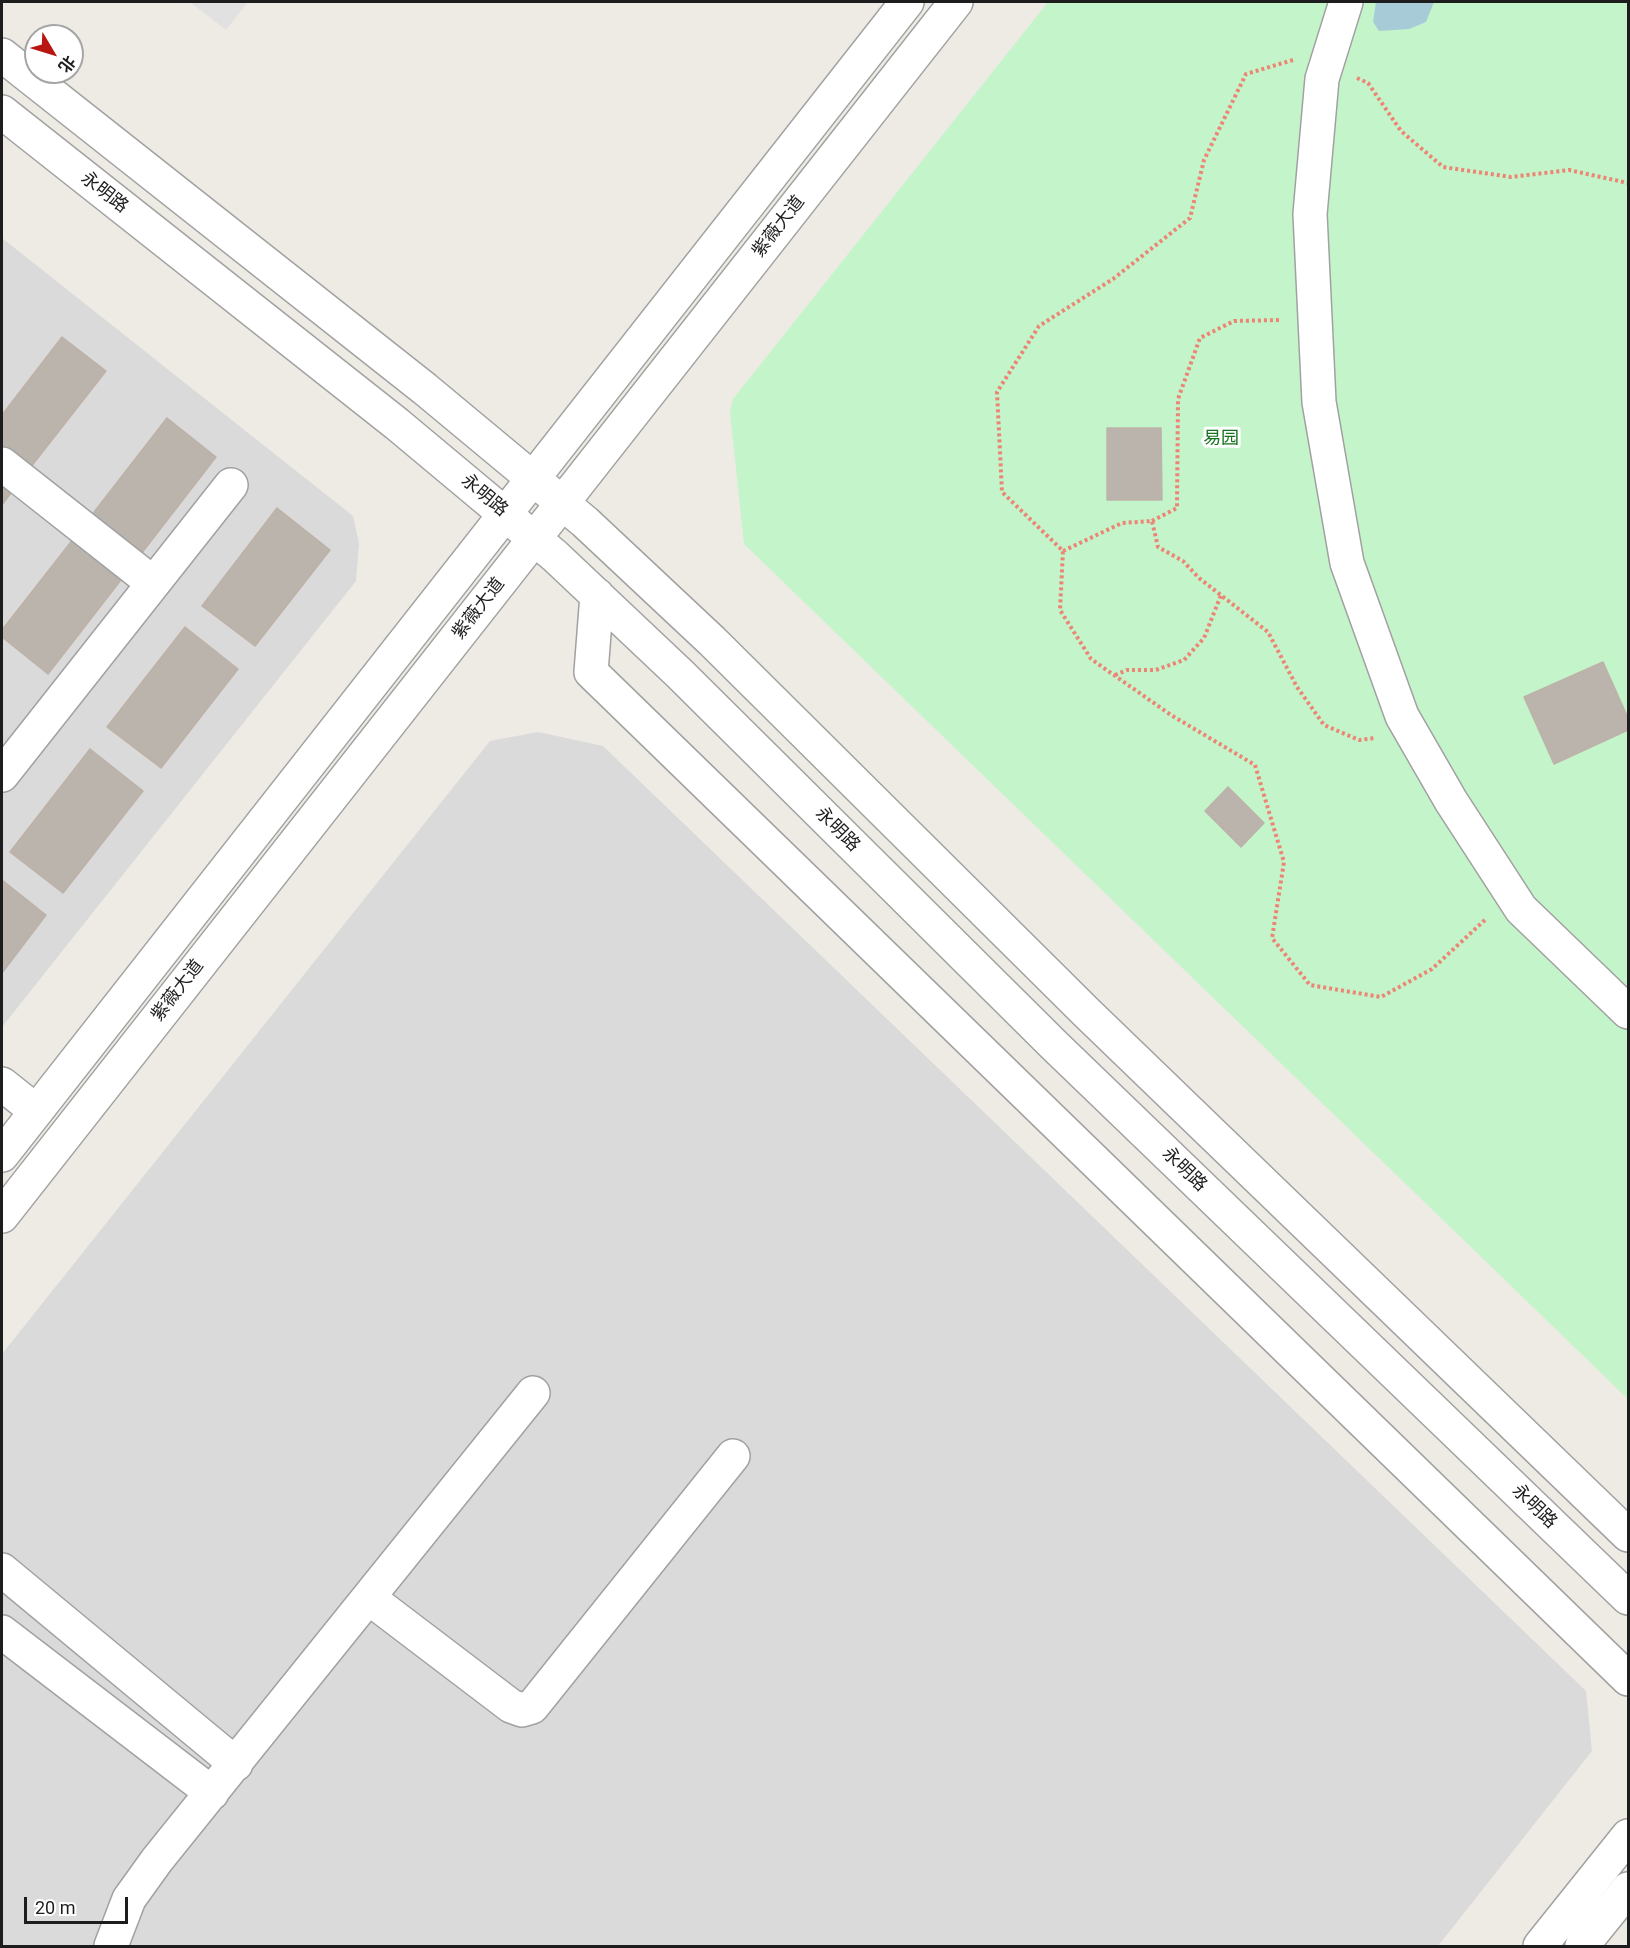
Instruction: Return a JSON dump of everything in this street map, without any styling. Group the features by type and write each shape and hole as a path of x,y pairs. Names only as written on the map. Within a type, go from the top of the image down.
{"street":[{"name":"紫薇大道","path":"2,1155 907,2"},
{"name":"紫薇大道","path":"2,1216 956,2"},
{"path":"1346,2 1322,79 1310,214 1319,402 1347,563 1402,716 1451,801 1521,909 1629,1012"},
{"path":"2,55 425,389 585,522 712,641 1086,1012 1629,1535"},
{"name":"永明路","path":"2,112 397,424 534,538 597,595 1054,1045 1629,1598"},
{"path":"2,464 153,583"},
{"path":"2,775 231,485"},
{"path":"597,595 591,672 1629,1679"},
{"path":"2,1084 36,1112"},
{"path":"111,1947 129,1899 533,1393"},
{"path":"369,1598 511,1706 522,1710 532,1707 733,1456"},
{"path":"2,1570 236,1764"},
{"path":"2,1632 212,1793"},
{"path":"1540,1947 1629,1836"},
{"path":"1582,1947 1629,1888"}],"path":[{"path":"1512,895 1432,969 1381,997 1310,984 1272,938 1284,862 1255,765 1171,715 1091,659 1060,610 1063,551 1002,492 997,392 1040,326 1113,279 1190,218 1204,160 1246,74 1290,59 1326,65 1368,83 1401,131 1443,167 1511,177 1569,170 1629,183"},
{"path":"1063,551 1122,523 1152,521 1177,508 1178,399 1200,338 1234,321 1315,320"},
{"path":"1152,521 1158,546 1183,561 1199,578 1268,632 1297,687 1324,725 1359,740 1412,734"},
{"path":"1114,675 1127,670 1156,670 1184,660 1204,638 1221,595"}],"shaded area":[{"path":"190,2 248,2 226,30"},
{"path":"2,238 353,516 359,543 356,581 2,1027"},
{"path":"538,732 603,746 1586,1691 1592,1751 1438,1946 2,1946 2,1354 490,741"}],"green space":[{"name":"易园","path":"1048,2 1628,2 1628,1399 744,544 730,412 733,399"}],"water":[{"path":"1376,2 1434,2 1426,22 1409,29 1379,31 1373,22"}],"building":[{"path":"62,337 106,371 30,468 2,446 2,415"},
{"path":"167,418 216,457 141,554 91,516"},
{"path":"1107,428 1161,428 1162,500 1107,500"},
{"path":"2,481 13,490 2,505"},
{"path":"277,508 330,550 255,646 202,606"},
{"path":"74,538 124,576 48,674 2,637 2,630"},
{"path":"185,627 238,669 161,768 107,727"},
{"path":"1603,662 1628,718 1628,730 1554,764 1524,697"},
{"path":"90,749 143,791 63,893 10,852"},
{"path":"1228,787 1264,823 1241,847 1205,811"},
{"path":"2,880 46,915 2,973"}]}
